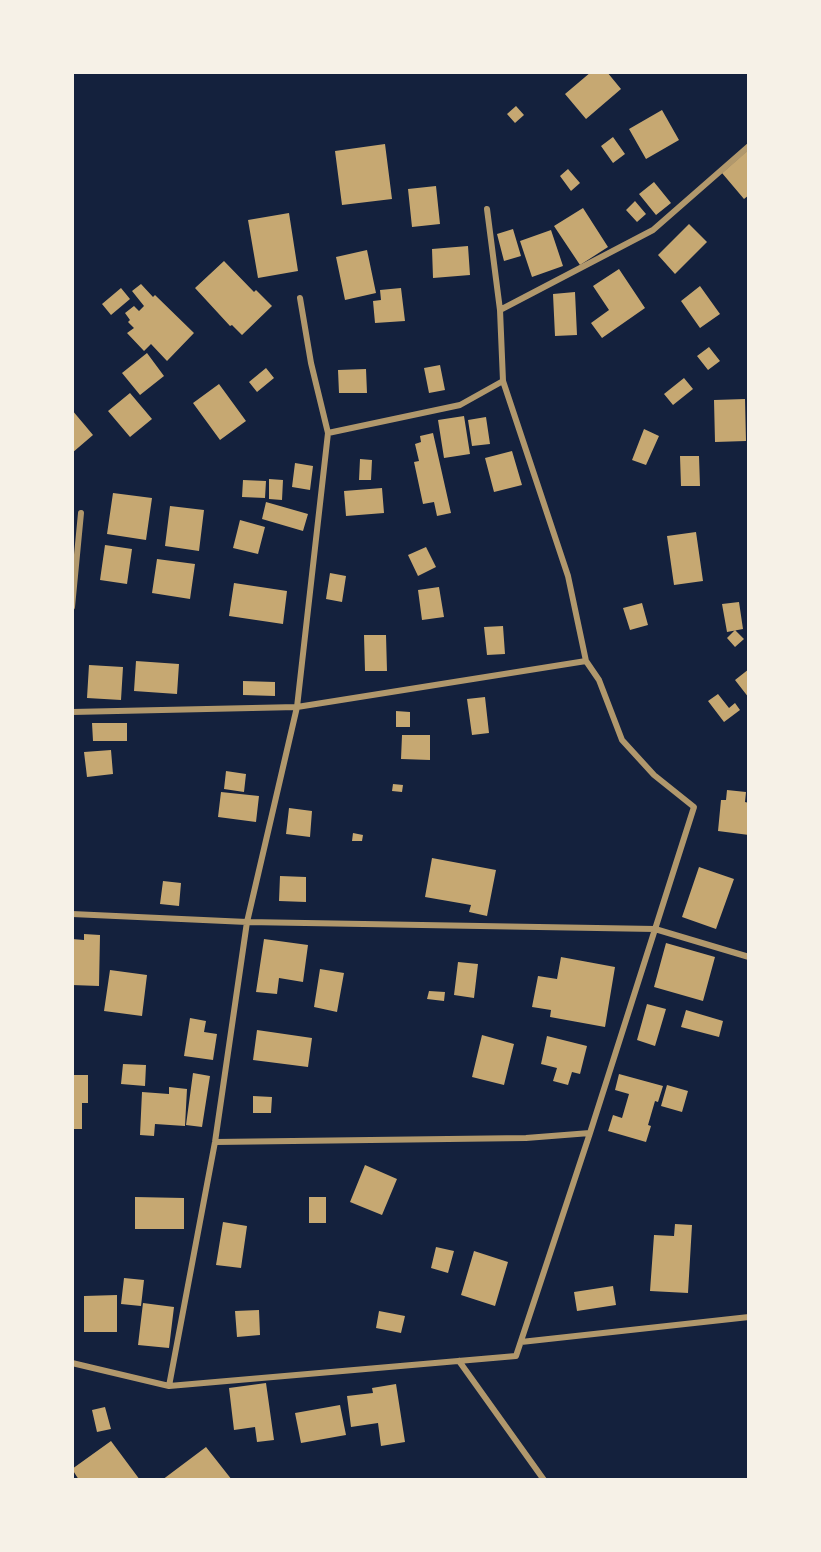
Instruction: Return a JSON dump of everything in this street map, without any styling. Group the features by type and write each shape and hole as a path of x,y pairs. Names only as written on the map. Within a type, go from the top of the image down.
{"street":[{"path":"500,310 653,230 749,146"},
{"path":"72,1363 169,1386 516,1356 694,807 654,775 622,740 599,680 586,661 568,576 503,381 500,310 488,209"},
{"path":"169,1386 215,1142 247,922 297,707 328,433 311,363 300,298"},
{"path":"328,433 460,405 503,381"},
{"path":"72,607 81,513"},
{"path":"72,712 297,707 586,661"},
{"path":"72,914 247,922 655,929 749,957"},
{"path":"215,1142 514,1138 590,1133"},
{"path":"521,1342 749,1317"},
{"path":"459,1361 544,1480"}],"building":[{"path":"591,72 607,72 621,89 586,119 565,94"},
{"path":"516,106 524,115 515,123 507,114"},
{"path":"662,110 679,140 646,159 629,129"},
{"path":"613,137 625,154 613,163 601,146"},
{"path":"385,144 392,199 342,205 335,151"},
{"path":"749,149 749,195 744,199 722,173"},
{"path":"568,169 580,183 571,191 560,176"},
{"path":"654,182 671,203 656,215 639,194"},
{"path":"436,186 440,224 412,227 408,189"},
{"path":"635,201 646,214 637,222 626,210"},
{"path":"583,208 608,247 580,265 554,226"},
{"path":"289,213 298,271 258,278 248,220"},
{"path":"689,224 707,242 675,274 658,255"},
{"path":"513,229 521,256 504,261 497,234"},
{"path":"551,230 563,266 532,277 520,241"},
{"path":"468,246 470,275 433,278 432,249"},
{"path":"367,250 376,293 345,300 336,257"},
{"path":"224,261 254,292 256,290 272,306 242,335 232,325 230,326 195,288"},
{"path":"619,269 645,308 602,338 591,323 609,310 593,286"},
{"path":"141,284 194,333 167,361 151,344 144,351 127,333 134,328 128,322 130,320 125,313 134,306 139,311 144,306 132,291"},
{"path":"700,286 720,314 700,328 681,301"},
{"path":"121,288 130,299 111,315 102,304"},
{"path":"401,288 405,321 375,323 373,301 381,300 380,290"},
{"path":"575,292 577,335 555,336 553,294"},
{"path":"709,347 720,361 708,370 697,356"},
{"path":"147,353 164,376 140,395 122,373"},
{"path":"440,365 445,390 429,393 424,368"},
{"path":"266,368 274,378 257,392 249,382"},
{"path":"366,369 367,393 339,393 338,370"},
{"path":"684,378 693,389 673,405 664,394"},
{"path":"219,384 246,421 220,440 193,403"},
{"path":"130,393 152,419 130,437 108,411"},
{"path":"745,399 746,441 715,442 714,400"},
{"path":"72,410 93,435 72,453"},
{"path":"464,416 470,454 444,458 438,420"},
{"path":"486,417 490,444 472,446 468,420"},
{"path":"644,429 659,436 646,465 632,460"},
{"path":"433,433 451,513 437,516 434,502 423,504 414,462 419,461 415,444 421,442 420,436"},
{"path":"512,451 522,485 494,492 485,458"},
{"path":"680,456 699,456 700,486 681,486"},
{"path":"360,459 372,460 371,480 359,480"},
{"path":"295,463 313,466 310,490 292,487"},
{"path":"269,479 283,480 282,500 269,499"},
{"path":"243,480 266,481 265,498 242,497"},
{"path":"382,488 384,513 346,516 344,491"},
{"path":"113,493 152,498 146,540 107,534"},
{"path":"266,502 308,514 303,531 262,519"},
{"path":"170,506 204,510 199,551 165,546"},
{"path":"240,520 265,527 258,554 233,548"},
{"path":"696,532 703,581 674,585 667,536"},
{"path":"105,545 132,549 127,584 100,580"},
{"path":"426,547 436,567 418,576 408,555"},
{"path":"157,559 195,564 190,599 152,593"},
{"path":"330,573 346,576 342,602 326,599"},
{"path":"234,583 287,591 283,624 229,616"},
{"path":"439,587 444,617 422,620 418,590"},
{"path":"739,602 743,629 727,632 722,604"},
{"path":"642,603 648,625 630,630 623,608"},
{"path":"503,626 505,654 487,655 484,627"},
{"path":"735,630 744,639 735,647 727,638"},
{"path":"364,635 386,635 387,671 365,671"},
{"path":"136,661 179,664 177,694 134,691"},
{"path":"89,665 123,667 121,700 87,698"},
{"path":"749,669 749,698 735,680"},
{"path":"243,681 275,682 275,696 243,695"},
{"path":"718,694 729,708 735,703 740,710 724,722 708,701"},
{"path":"485,697 489,733 472,735 467,699"},
{"path":"396,711 410,712 410,727 396,727"},
{"path":"92,723 127,723 127,741 93,741"},
{"path":"402,735 430,735 430,760 401,759"},
{"path":"111,750 113,774 87,777 84,752"},
{"path":"226,771 246,774 244,792 224,789"},
{"path":"393,784 403,785 402,792 392,791"},
{"path":"727,790 746,792 745,802 749,803 749,835 718,831 721,800 726,800"},
{"path":"221,792 259,796 256,822 218,817"},
{"path":"289,808 312,811 310,837 286,834"},
{"path":"353,833 363,835 362,841 352,841"},
{"path":"432,858 496,870 487,916 469,912 471,905 425,897"},
{"path":"699,867 734,879 716,929 682,917"},
{"path":"280,876 306,877 306,902 279,901"},
{"path":"163,881 181,883 179,906 160,904"},
{"path":"84,934 100,935 99,986 72,985 72,939 84,940"},
{"path":"264,939 308,945 303,982 279,978 277,994 256,992"},
{"path":"666,943 715,957 703,1001 654,987"},
{"path":"561,957 615,967 605,1027 550,1017 551,1010 532,1007 538,976 557,979"},
{"path":"458,962 478,964 474,998 454,995"},
{"path":"320,969 344,973 337,1012 314,1007"},
{"path":"110,970 147,975 142,1016 104,1011"},
{"path":"429,991 445,992 444,1001 427,999"},
{"path":"647,1004 666,1009 655,1046 637,1040"},
{"path":"686,1010 723,1021 719,1037 681,1027"},
{"path":"190,1018 206,1021 204,1032 217,1034 213,1060 184,1056"},
{"path":"257,1030 312,1038 308,1067 253,1060"},
{"path":"482,1035 514,1044 504,1085 472,1077"},
{"path":"547,1036 587,1046 580,1074 572,1072 568,1085 553,1081 557,1068 541,1064"},
{"path":"123,1064 146,1065 145,1086 121,1084"},
{"path":"193,1073 210,1076 202,1127 186,1125"},
{"path":"619,1074 663,1086 658,1102 655,1101 646,1142 608,1131 613,1115 622,1118 629,1094 615,1090"},
{"path":"72,1075 88,1075 88,1103 82,1103 82,1129 72,1129"},
{"path":"667,1085 688,1091 682,1112 661,1106"},
{"path":"169,1087 187,1089 185,1126 155,1124 154,1136 140,1135 142,1092 169,1094"},
{"path":"253,1096 272,1097 271,1113 253,1113"},
{"path":"365,1165 397,1179 382,1215 350,1202"},
{"path":"135,1197 184,1198 184,1229 135,1229"},
{"path":"309,1197 326,1197 326,1223 309,1223"},
{"path":"223,1222 247,1226 241,1268 216,1265"},
{"path":"675,1224 692,1225 688,1293 650,1291 654,1235 674,1236"},
{"path":"436,1247 454,1251 448,1273 431,1268"},
{"path":"474,1251 508,1262 495,1306 461,1295"},
{"path":"124,1278 144,1280 141,1306 121,1304"},
{"path":"613,1286 616,1305 577,1311 574,1292"},
{"path":"117,1295 117,1332 84,1332 84,1296"},
{"path":"143,1303 174,1307 169,1348 138,1345"},
{"path":"259,1310 260,1335 237,1337 235,1311"},
{"path":"379,1311 405,1316 401,1333 376,1328"},
{"path":"266,1383 274,1440 257,1442 255,1427 234,1430 229,1388"},
{"path":"396,1384 405,1442 381,1446 378,1423 351,1427 347,1396 373,1393 372,1388"},
{"path":"340,1405 346,1435 301,1443 295,1413"},
{"path":"105,1407 111,1429 97,1432 92,1410"},
{"path":"111,1441 140,1480 79,1480 72,1469"},
{"path":"206,1447 232,1480 162,1480"}]}
